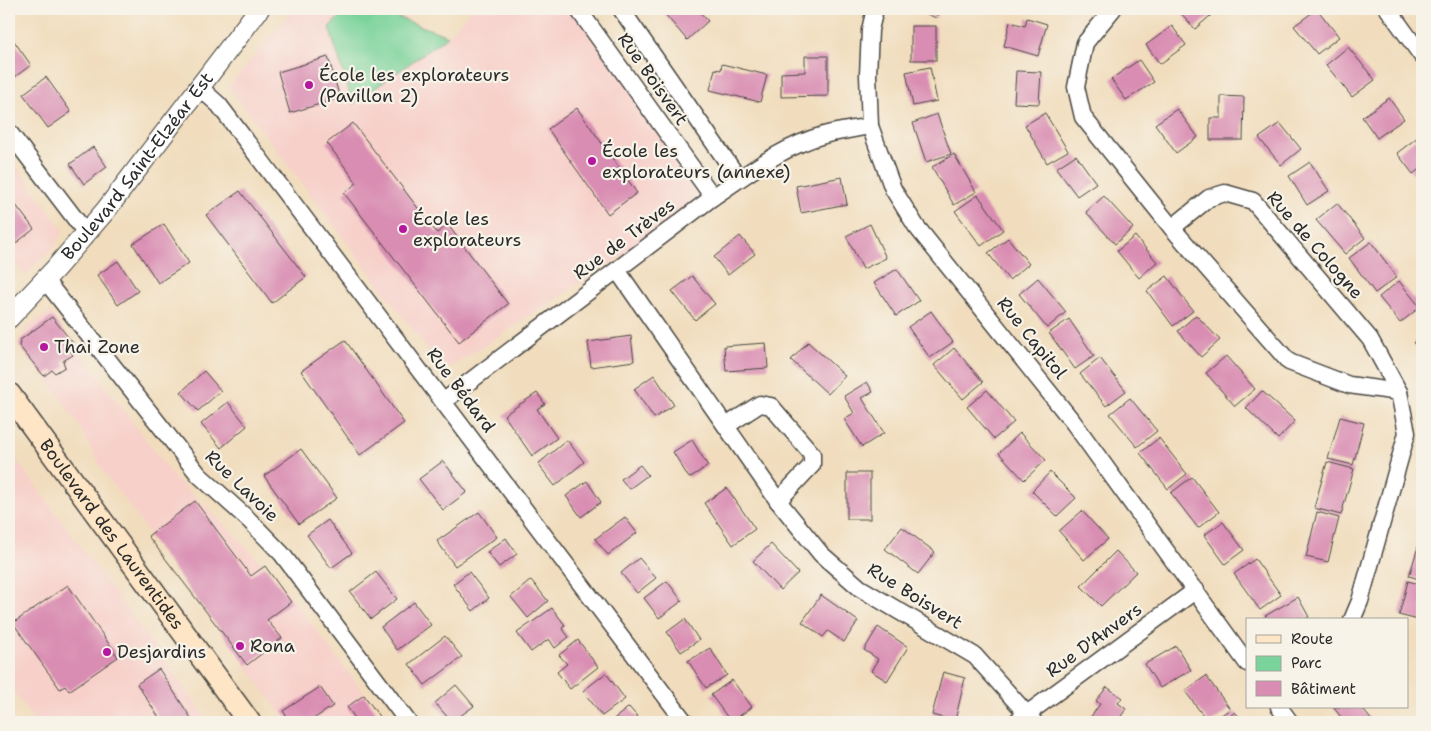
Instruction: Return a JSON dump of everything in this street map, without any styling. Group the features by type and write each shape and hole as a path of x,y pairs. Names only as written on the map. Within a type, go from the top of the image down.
{"main road":[{"name":"Boulevard des Laurentides","path":"9,394 249,722"}],"street":[{"name":"Boulevard Saint-Elzéar Est","path":"9,318 86,233 259,9"},
{"name":"Rue Boisvert","path":"578,9 712,197"},
{"name":"Rue Boisvert","path":"621,9 740,180"},
{"name":"Rue Capitol","path":"874,9 870,30 868,75 870,126 893,189 916,226 1073,422 1246,662"},
{"path":"1114,9 1085,43 1076,87 1083,117 1172,228 1289,362 1349,385 1399,392"},
{"path":"1388,9 1422,56"},
{"name":"Rue Bédard","path":"200,87 219,104 685,722"},
{"name":"Rue de Trèves","path":"444,401 712,197 789,148 824,135 870,126"},
{"path":"9,132 86,233"},
{"name":"Rue de Cologne","path":"1172,228 1208,198 1225,193 1253,201 1370,339 1399,392 1407,433 1360,601 1353,618"},
{"name":"Rue Boisvert","path":"617,270 778,501 821,554 860,588 975,656 1026,719"},
{"name":"Rue Lavoie","path":"45,280 199,475 260,530 282,554 408,722"},
{"path":"726,426 760,404 771,406 812,454 812,465 778,501"},
{"name":"Rue D'Anvers","path":"1026,719 1196,590"},
{"path":"1280,708 1290,722"}],"shaded area":[{"path":"293,9 383,9 448,36 472,9 578,9 713,197 451,367 441,367 229,87"},
{"path":"9,156 63,230 54,247 25,275 9,254"},
{"path":"50,312 175,479 204,504 278,580 386,722 287,722 104,472 78,424 20,340 26,328"},
{"path":"9,450 210,722 35,722 9,686"}],"green space":[{"path":"348,9 375,9 448,36 353,104 329,27"}],"building":[{"path":"670,9 697,9 708,21 687,40 664,13"},
{"path":"916,9 940,9 936,18"},
{"path":"1184,9 1218,9 1195,29 1180,12"},
{"path":"1317,9 1339,37 1317,54 1294,26"},
{"path":"1027,18 1047,24 1038,56 1004,46 1010,22 1025,26"},
{"path":"911,26 936,26 936,60 911,60"},
{"path":"1172,26 1186,45 1160,64 1146,45"},
{"path":"9,34 31,65 12,79 9,74"},
{"path":"1348,47 1375,80 1352,97 1326,65"},
{"path":"805,56 828,56 828,96 781,97 781,73 805,72"},
{"name":"École les explorateurs (Pavillon 2)","path":"328,57 340,98 290,113 278,72"},
{"path":"1139,60 1154,82 1126,100 1111,79"},
{"path":"722,64 767,75 760,102 710,90 715,69 721,70"},
{"path":"930,67 937,101 913,106 906,72"},
{"path":"1016,71 1041,72 1039,104 1014,103"},
{"path":"46,77 71,112 48,128 23,94"},
{"path":"1221,96 1244,97 1243,140 1210,140 1210,118 1221,118"},
{"path":"1389,98 1404,119 1377,138 1362,117"},
{"name":"École les explorateurs (annexe)","path":"577,108 637,193 608,214 548,129"},
{"path":"1177,109 1198,137 1176,153 1155,124"},
{"path":"1045,113 1068,151 1047,163 1025,125"},
{"path":"937,114 951,154 926,162 913,123"},
{"name":"École les explorateurs","path":"353,123 437,233 448,225 508,304 459,342 344,193 357,183 327,143"},
{"path":"1280,123 1301,149 1281,165 1259,138"},
{"path":"1418,137 1422,143 1422,167 1413,174 1397,153"},
{"path":"93,147 107,167 84,184 70,164"},
{"path":"954,154 976,192 954,205 932,167"},
{"path":"1076,155 1096,183 1077,196 1056,168"},
{"path":"1310,162 1329,191 1307,205 1289,176"},
{"path":"842,177 847,204 801,213 796,186"},
{"path":"240,191 306,277 272,303 206,215"},
{"path":"978,195 1003,230 981,246 955,211"},
{"path":"9,196 34,229 15,244 9,236"},
{"path":"1104,196 1133,228 1115,244 1086,212"},
{"path":"1337,203 1365,238 1345,254 1316,220"},
{"path":"164,224 189,263 158,283 133,244"},
{"path":"870,224 886,258 863,269 846,236"},
{"path":"740,236 755,254 728,275 714,257"},
{"path":"1135,236 1157,262 1139,278 1117,251"},
{"path":"1008,238 1029,264 1009,280 988,253"},
{"path":"1371,242 1397,277 1375,293 1349,258"},
{"path":"118,261 138,291 118,305 97,275"},
{"path":"897,269 919,301 896,316 874,283"},
{"path":"692,276 715,304 695,320 672,291"},
{"path":"1167,276 1193,311 1173,326 1147,291"},
{"path":"1038,278 1066,312 1047,328 1019,294"},
{"path":"1399,281 1420,307 1400,323 1379,297"},
{"path":"931,311 953,342 930,358 908,327"},
{"path":"1196,315 1220,340 1201,357 1178,331"},
{"name":"Thai Zone","path":"52,317 73,343 68,347 73,355 63,361 65,367 55,373 52,370 44,376 19,346 20,340"},
{"path":"1069,319 1094,356 1075,369 1049,333"},
{"path":"631,336 634,361 591,367 588,342"},
{"path":"1422,338 1422,357 1414,343"},
{"path":"345,340 404,423 360,455 301,371"},
{"path":"808,342 845,376 828,394 791,360"},
{"path":"766,343 768,368 726,371 724,346"},
{"path":"954,348 983,382 963,399 934,365"},
{"path":"1226,356 1255,389 1235,406 1206,373"},
{"path":"1100,358 1126,391 1106,406 1080,374"},
{"path":"204,371 221,391 198,411 181,392"},
{"path":"654,375 674,405 654,418 634,389"},
{"path":"867,382 873,392 862,398 884,433 862,447 844,419 854,413 844,396"},
{"path":"987,390 1014,422 994,439 967,407"},
{"path":"1262,391 1295,421 1278,439 1246,408"},
{"path":"537,393 545,404 537,409 557,438 532,456 504,415"},
{"path":"1130,398 1157,431 1137,447 1110,414"},
{"path":"228,402 247,426 221,448 201,424"},
{"path":"1340,417 1364,423 1353,465 1328,459"},
{"path":"1020,433 1046,460 1024,480 999,453"},
{"path":"1159,438 1187,474 1168,489 1140,453"},
{"path":"567,440 584,462 555,486 538,464"},
{"path":"692,440 708,466 689,478 673,452"},
{"path":"301,449 337,498 299,524 264,476"},
{"path":"443,461 467,492 443,510 419,479"},
{"path":"1327,462 1354,469 1341,515 1314,508"},
{"path":"640,465 648,475 629,489 621,479"},
{"path":"1050,472 1076,498 1057,516 1032,491"},
{"path":"847,473 870,473 870,519 847,519"},
{"path":"1192,477 1219,512 1198,528 1171,493"},
{"path":"587,481 601,502 581,517 566,496"},
{"path":"727,488 755,529 733,545 704,503"},
{"path":"195,501 251,576 265,566 291,602 267,620 282,638 247,665 148,536"},
{"path":"1082,511 1108,539 1084,560 1059,531"},
{"path":"479,512 497,537 455,566 437,541"},
{"path":"1317,512 1339,518 1328,562 1306,557"},
{"path":"625,517 637,533 608,555 595,539"},
{"path":"328,520 352,553 331,568 307,535"},
{"path":"1223,522 1244,550 1225,564 1204,535"},
{"path":"902,527 935,552 918,574 885,549"},
{"path":"1422,534 1422,580 1409,576"},
{"path":"506,538 517,554 499,567 487,552"},
{"path":"771,544 798,573 780,590 753,561"},
{"path":"1116,551 1136,572 1101,606 1081,586"},
{"path":"639,558 656,578 637,593 621,573"},
{"path":"1255,559 1281,595 1260,610 1234,574"},
{"path":"376,572 397,599 371,619 350,592"},
{"path":"469,572 489,598 473,611 453,584"},
{"path":"531,580 548,601 528,618 511,597"},
{"path":"667,581 682,601 659,618 644,598"},
{"path":"1408,581 1422,585 1422,621 1399,615"},
{"path":"68,585 118,657 69,691 65,686 60,689 13,623"},
{"path":"821,595 858,621 844,642 828,631 823,637 802,622"},
{"path":"1298,597 1309,617 1266,618 1265,616"},
{"path":"414,602 431,625 397,650 381,627"},
{"path":"552,608 565,625 562,628 569,637 555,648 549,639 531,652 517,633"},
{"path":"685,619 699,640 681,652 667,632"},
{"path":"878,627 908,647 887,681 871,671 878,659 864,650"},
{"path":"445,636 462,657 425,685 409,664"},
{"path":"578,640 598,667 570,689 557,672 567,664 559,655"},
{"path":"1176,646 1191,670 1160,688 1145,664"},
{"path":"710,648 727,675 706,688 688,661"},
{"path":"159,669 194,722 162,722 137,684"},
{"path":"943,672 965,678 955,721 932,715"},
{"path":"606,673 625,699 602,716 583,691"},
{"path":"1206,676 1230,709 1212,722 1208,722 1185,691"},
{"path":"732,680 752,707 731,722 711,695"},
{"path":"456,685 474,706 452,722 435,703"},
{"path":"320,687 333,706 309,722 291,722 283,711"},
{"path":"1107,687 1122,698 1118,703 1126,709 1117,722 1087,722 1100,704 1096,701"},
{"path":"364,695 383,722 358,722 347,707"},
{"path":"629,707 642,722 610,722"},
{"path":"1334,708 1362,708 1373,722 1345,722"},
{"path":"1235,712 1243,722 1222,722"}],"place":[{"name":"École les explorateurs (Pavillon 2)","path":"309,85"},
{"name":"École les explorateurs (annexe)","path":"592,161"},
{"name":"École les explorateurs","path":"403,229"},
{"name":"Thai Zone","path":"44,347"},
{"name":"Rona","path":"240,646"},
{"name":"Desjardins","path":"107,652"}]}
